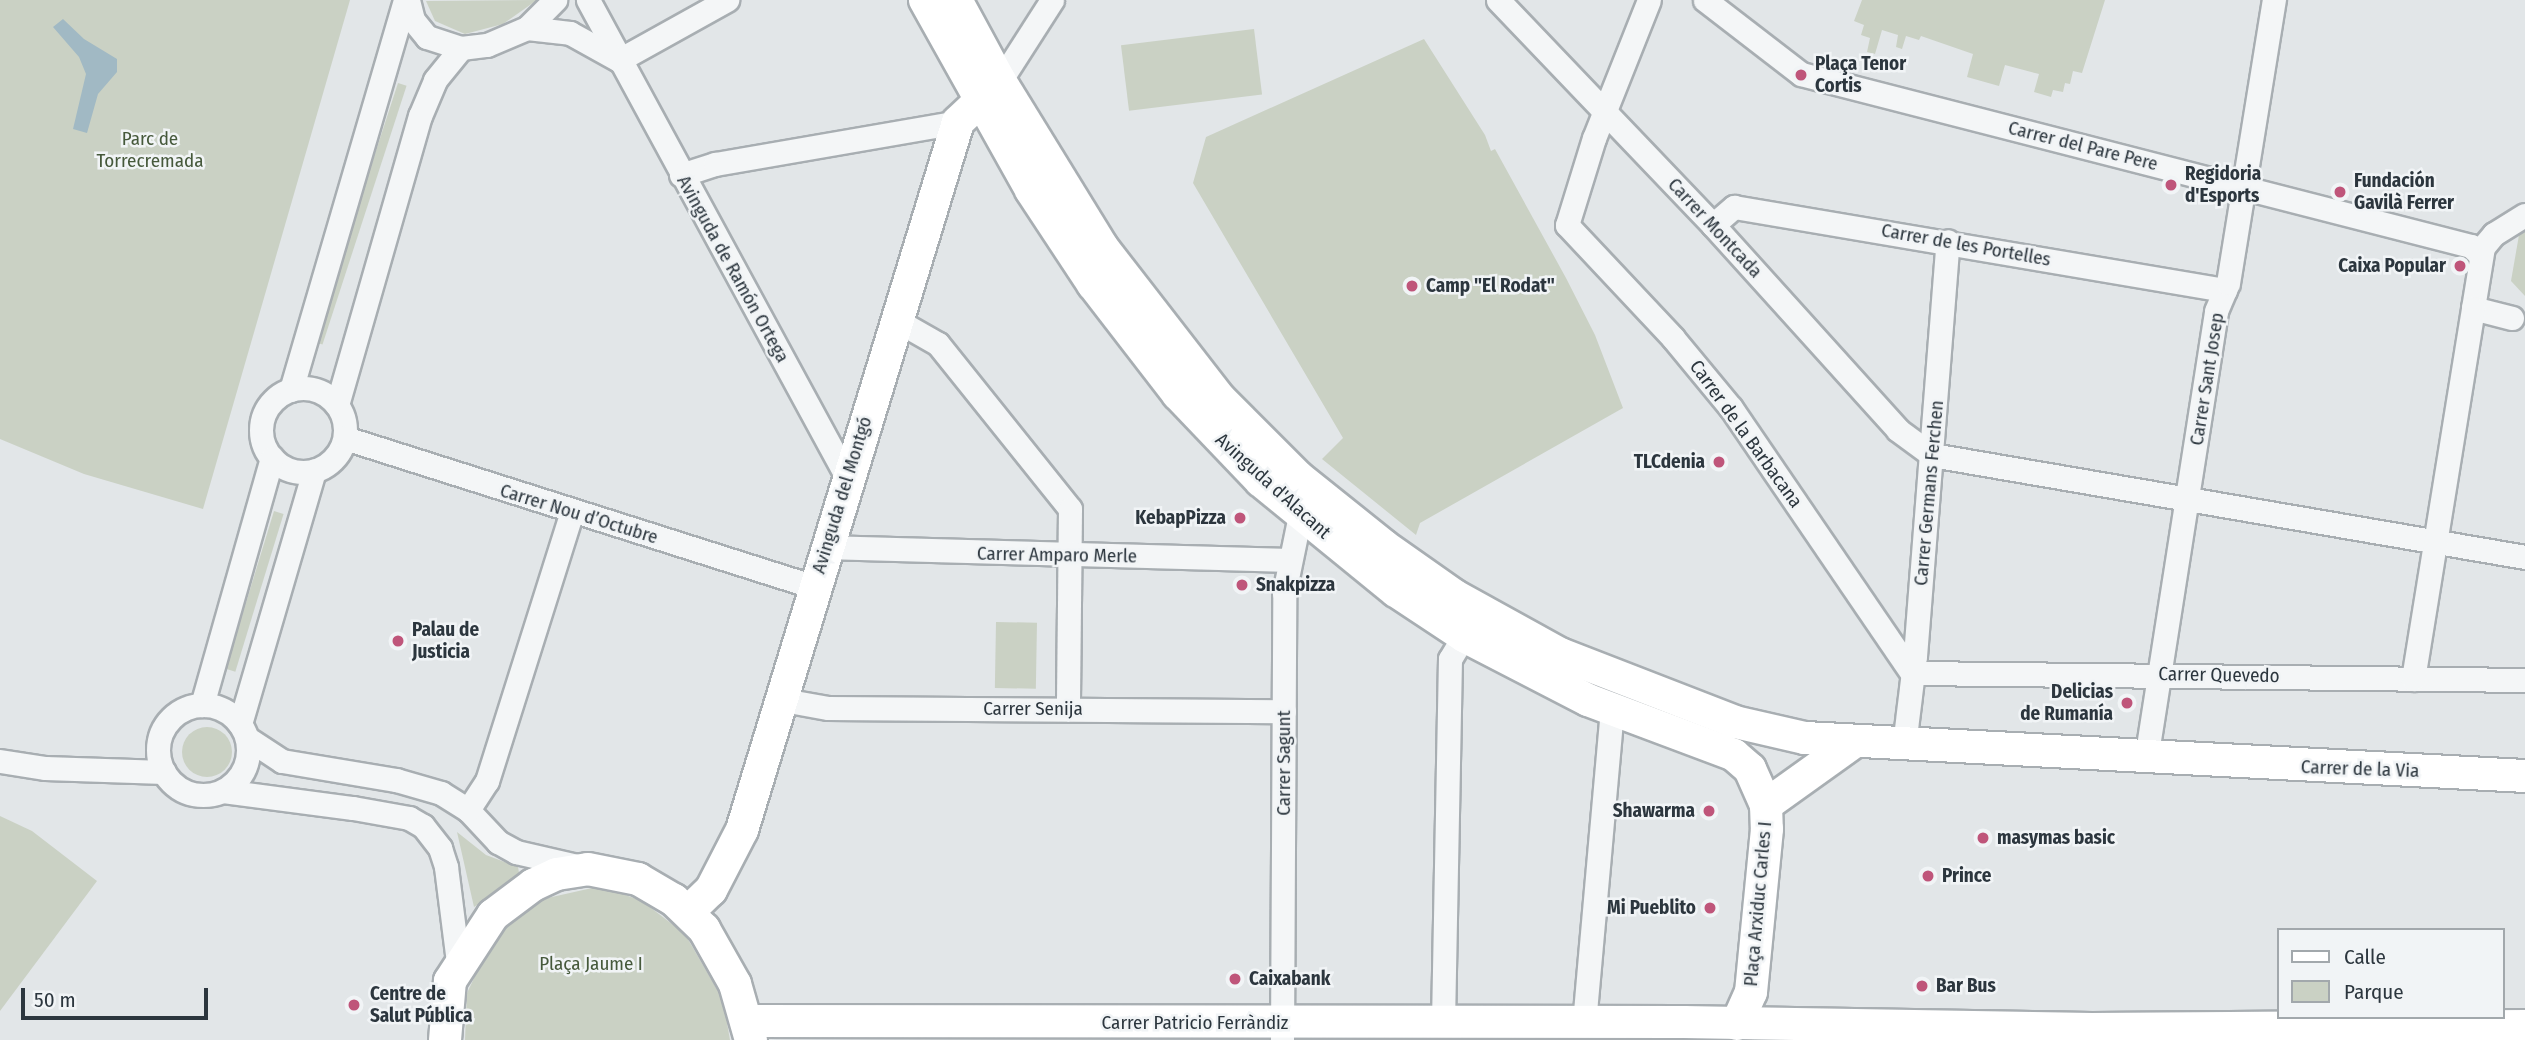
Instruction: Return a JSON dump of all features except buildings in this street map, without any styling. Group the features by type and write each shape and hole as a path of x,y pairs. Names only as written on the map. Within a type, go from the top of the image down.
{"main road":[{"name":"Avinguda d'Alacant","path":"925,0 1163,330 1309,505 1396,591 1464,636 1612,710 1734,755 1759,782 1766,805"},
{"name":"Avinguda d'Alacant","path":"956,0 991,91"},
{"path":"958,122 991,91"},
{"name":"Avinguda del Montgó","path":"688,912 711,890 737,842 783,700 847,477 958,122"},
{"name":"Avinguda d'Alacant","path":"1309,505 1455,596 1560,654 1735,722 1805,738 1854,742"},
{"path":"1854,742 2146,759"},
{"name":"Plaça Arxiduc Carles I","path":"1736,1032 1751,992 1766,805 1854,742"},
{"name":"Carrer de la Via","path":"2146,759 2525,776"},
{"path":"445,1040 445,1001 458,962 493,915 513,898 557,874 588,869 638,879 688,912 727,966 749,1030"},
{"name":"Carrer Patricio Ferràndiz","path":"749,1030 1282,1031 1443,1023 1584,1023 1736,1032 2092,1035 2525,1026"}],"street":[{"path":"406,0 413,20 428,37 461,48 486,45 527,27 555,0"},
{"path":"406,0 291,390 265,414 262,436 272,458 296,472 314,471 333,460 345,438 337,405 420,116 433,83 461,48"},
{"name":"Avinguda de Ramón Ortega","path":"588,0 847,477"},
{"path":"527,27 569,33 619,61 727,0"},
{"path":"991,91 1052,0"},
{"name":"Carrer Montcada","path":"1498,0 1713,225 1898,430 1932,455"},
{"path":"1607,113 1649,0"},
{"name":"Carrer del Pare Pere","path":"1705,0 1801,74 2471,246 2480,255"},
{"name":"Carrer Sant Josep","path":"2146,759 2216,311 2225,290 2245,187 2274,0"},
{"name":"Carrer de la Barbacana","path":"1607,113 1569,210 1571,232 1606,262 1731,408 1912,673"},
{"path":"681,175 715,164 958,122"},
{"name":"Carrer de les Portelles","path":"1713,225 1734,207 1948,241 2225,290"},
{"path":"2413,679 2480,255 2494,234 2525,215"},
{"name":"Carrer Germans Ferchen","path":"1904,745 1932,455 1948,241"},
{"path":"2473,308 2512,318"},
{"path":"896,320 938,344 1070,509 1068,709"},
{"path":"291,390 311,389 337,405"},
{"name":"Carrer Nou d’Octubre","path":"345,438 814,587"},
{"path":"1932,455 2525,557"},
{"path":"202,705 272,458"},
{"path":"223,791 244,769 243,731 314,471"},
{"name":"Carrer Sagunt","path":"1282,1031 1284,593 1289,560 1309,505"},
{"path":"468,810 487,780 572,512"},
{"name":"Carrer Amparo Merle","path":"826,547 838,551 1289,560"},
{"path":"1443,1023 1450,659 1464,636"},
{"name":"Carrer Quevedo","path":"1912,673 2159,673 2525,680"},
{"name":"Carrer Senija","path":"783,700 828,708 1284,711"},
{"path":"164,772 158,747 168,722 189,708 202,705 230,714 243,731 282,761 419,785 468,810 498,842 516,852 588,869"},
{"path":"1584,1023 1612,710"},
{"path":"0,761 45,768 164,772 190,793 223,791 409,818 423,826 440,848 446,867 458,962"}],"green space":[{"name":"Parc de Torrecremada","path":"0,0 350,0 203,509 84,474 0,439"},
{"path":"537,0 503,24 465,34 435,21 426,1"},
{"path":"1862,0 2105,0 2082,73 2073,71 2070,84 2065,83 2063,92 2053,90 2051,97 2034,92 2039,74 2005,65 1999,86 1967,77 1973,54 1921,36 1919,40 1906,36 1902,49 1896,47 1898,35 1882,30 1875,54 1867,52 1870,38 1861,35 1864,25 1854,21"},
{"path":"1254,29 1262,95 1129,111 1121,45"},
{"name":"Camp \"El Rodat\"","path":"1424,39 1485,135 1491,151 1495,149 1566,278 1595,335 1623,408 1420,523 1416,535 1322,459 1343,438 1193,183 1206,137"},
{"path":"398,83 407,86 323,344 314,342"},
{"path":"2525,231 2525,296 2511,281 2519,235"},
{"path":"274,511 284,514 235,672 226,669"},
{"path":"996,622 1037,623 1036,689 995,688"},
{"path":"197,728 217,728 231,742 231,762 217,776 197,776 183,762 183,742"},
{"path":"0,816 32,831 97,881 0,1011"},
{"path":"457,832 486,855 518,867 520,878 474,907"},
{"name":"Plaça Jaume I","path":"601,886 642,901 685,934 723,1000 730,1040 465,1040 467,993 493,938 509,921 543,899"}],"water":[{"path":"63,19 84,39 117,59 117,72 98,94 87,133 73,129 86,74 79,57 53,27"}],"place":[{"name":"Plaça Tenor Cortis","path":"1801,75"},
{"name":"Regidoria d'Esports","path":"2171,185"},
{"name":"Fundación Gavilà Ferrer","path":"2340,192"},
{"name":"Caixa Popular","path":"2460,266"},
{"name":"Camp \"El Rodat\"","path":"1412,286"},
{"name":"TLCdenia","path":"1719,462"},
{"name":"KebapPizza","path":"1240,518"},
{"name":"Snakpizza","path":"1242,585"},
{"name":"Palau de Justicia","path":"398,641"},
{"name":"Delicias de Rumanía","path":"2127,703"},
{"name":"Shawarma","path":"1709,811"},
{"name":"masymas basic","path":"1983,838"},
{"name":"Prince","path":"1928,876"},
{"name":"Mi Pueblito","path":"1710,908"},
{"name":"Caixabank","path":"1235,979"},
{"name":"Bar Bus","path":"1922,986"},
{"name":"Centre de Salut Pública","path":"354,1005"}]}
